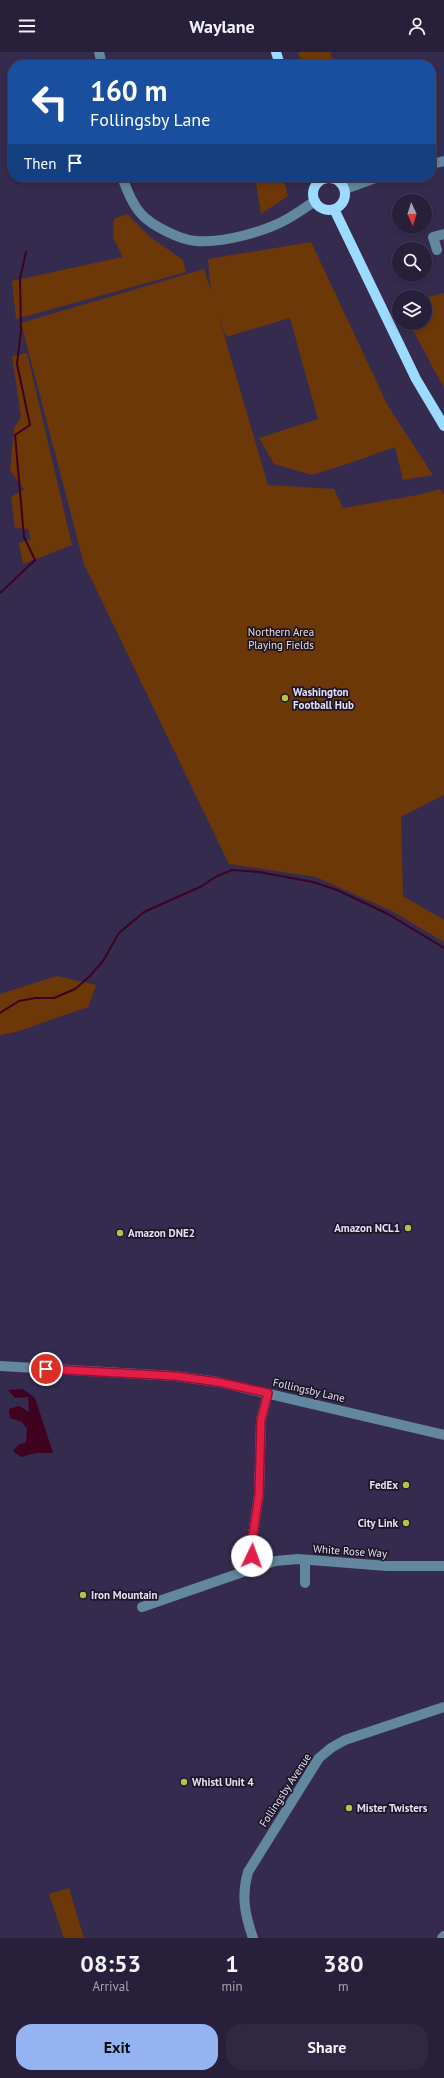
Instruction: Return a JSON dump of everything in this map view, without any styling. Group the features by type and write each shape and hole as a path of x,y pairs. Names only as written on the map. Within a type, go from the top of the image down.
{"main road":[{"path":"318,182 313,190 315,201 322,208 334,209 341,205 344,200 345,189 340,182"},
{"path":"334,209 416,379 444,426"}],"street":[{"path":"124,182 131,198 141,214 159,227 194,241 234,237 264,228 288,219 315,201"},
{"path":"345,189 364,182"},
{"path":"437,250 433,237 444,234"},
{"name":"Follingsby Lane","path":"0,1366 175,1376 218,1382 444,1435"},
{"path":"256,1567 251,1548 259,1494 261,1420 268,1393"},
{"path":"305,1560 305,1583"},
{"name":"White Rose Way","path":"142,1607 275,1561 305,1560 387,1566 444,1566"},
{"name":"Follingsby Avenue","path":"253,1938 243,1904 244,1888 248,1872 320,1758 331,1748 345,1740 444,1706"}],"green space":[{"path":"298,52 330,52 334,60 301,60"},
{"path":"256,182 284,182 288,196 261,214"},
{"path":"127,214 150,237 183,260 186,272 16,319 12,281 123,257 113,237 114,219"},
{"name":"Northern Area Playing Fields","path":"311,242 388,406 433,475 403,480 395,447 312,475 274,464 259,438 318,419 290,318 226,337 219,318 268,485 334,489 343,508 418,495 440,489 444,495 444,795 401,817 403,896 444,920 444,942 392,911 316,877 229,864 84,564 21,323 204,269 211,291 208,259"},
{"path":"444,293 444,388 413,330 432,330 432,296"},
{"path":"27,353 72,545 23,564 19,543 31,539 28,529 15,528 11,497 24,489 10,471 14,428 21,417 12,356"},
{"path":"57,976 96,985 88,1007 16,1032 0,1035 0,994"},
{"path":"69,1888 84,1938 64,1938 49,1894"}],"shaded area":[{"path":"23,1389 35,1398 53,1453 36,1453 21,1457 13,1451 18,1445 26,1442 27,1429 22,1422 10,1418 9,1409 19,1406 29,1412 28,1397 15,1398 8,1390"}],"waterway":[{"path":"0,593 35,560 24,537 15,435 30,425 17,364 21,330 20,278 26,252"},
{"path":"0,1013 19,1001 35,998 54,998 75,989 89,977 103,961 119,933 144,912 202,886 217,876 232,870 259,872 313,882 337,890 388,914 444,948"}],"place":[{"name":"Washington Football Hub","path":"285,698"},
{"name":"Amazon NCL1","path":"408,1228"},
{"name":"Amazon DNE2","path":"120,1233"},
{"name":"FedEx","path":"406,1485"},
{"name":"City Link","path":"406,1523"},
{"name":"Iron Mountain","path":"83,1595"},
{"name":"Whistl Unit 4","path":"184,1782"},
{"name":"Mister Twisters","path":"349,1808"}],"route":[{"path":"46,1369 175,1376 218,1382 268,1393 261,1420 259,1494 251,1548 252,1556"}]}
